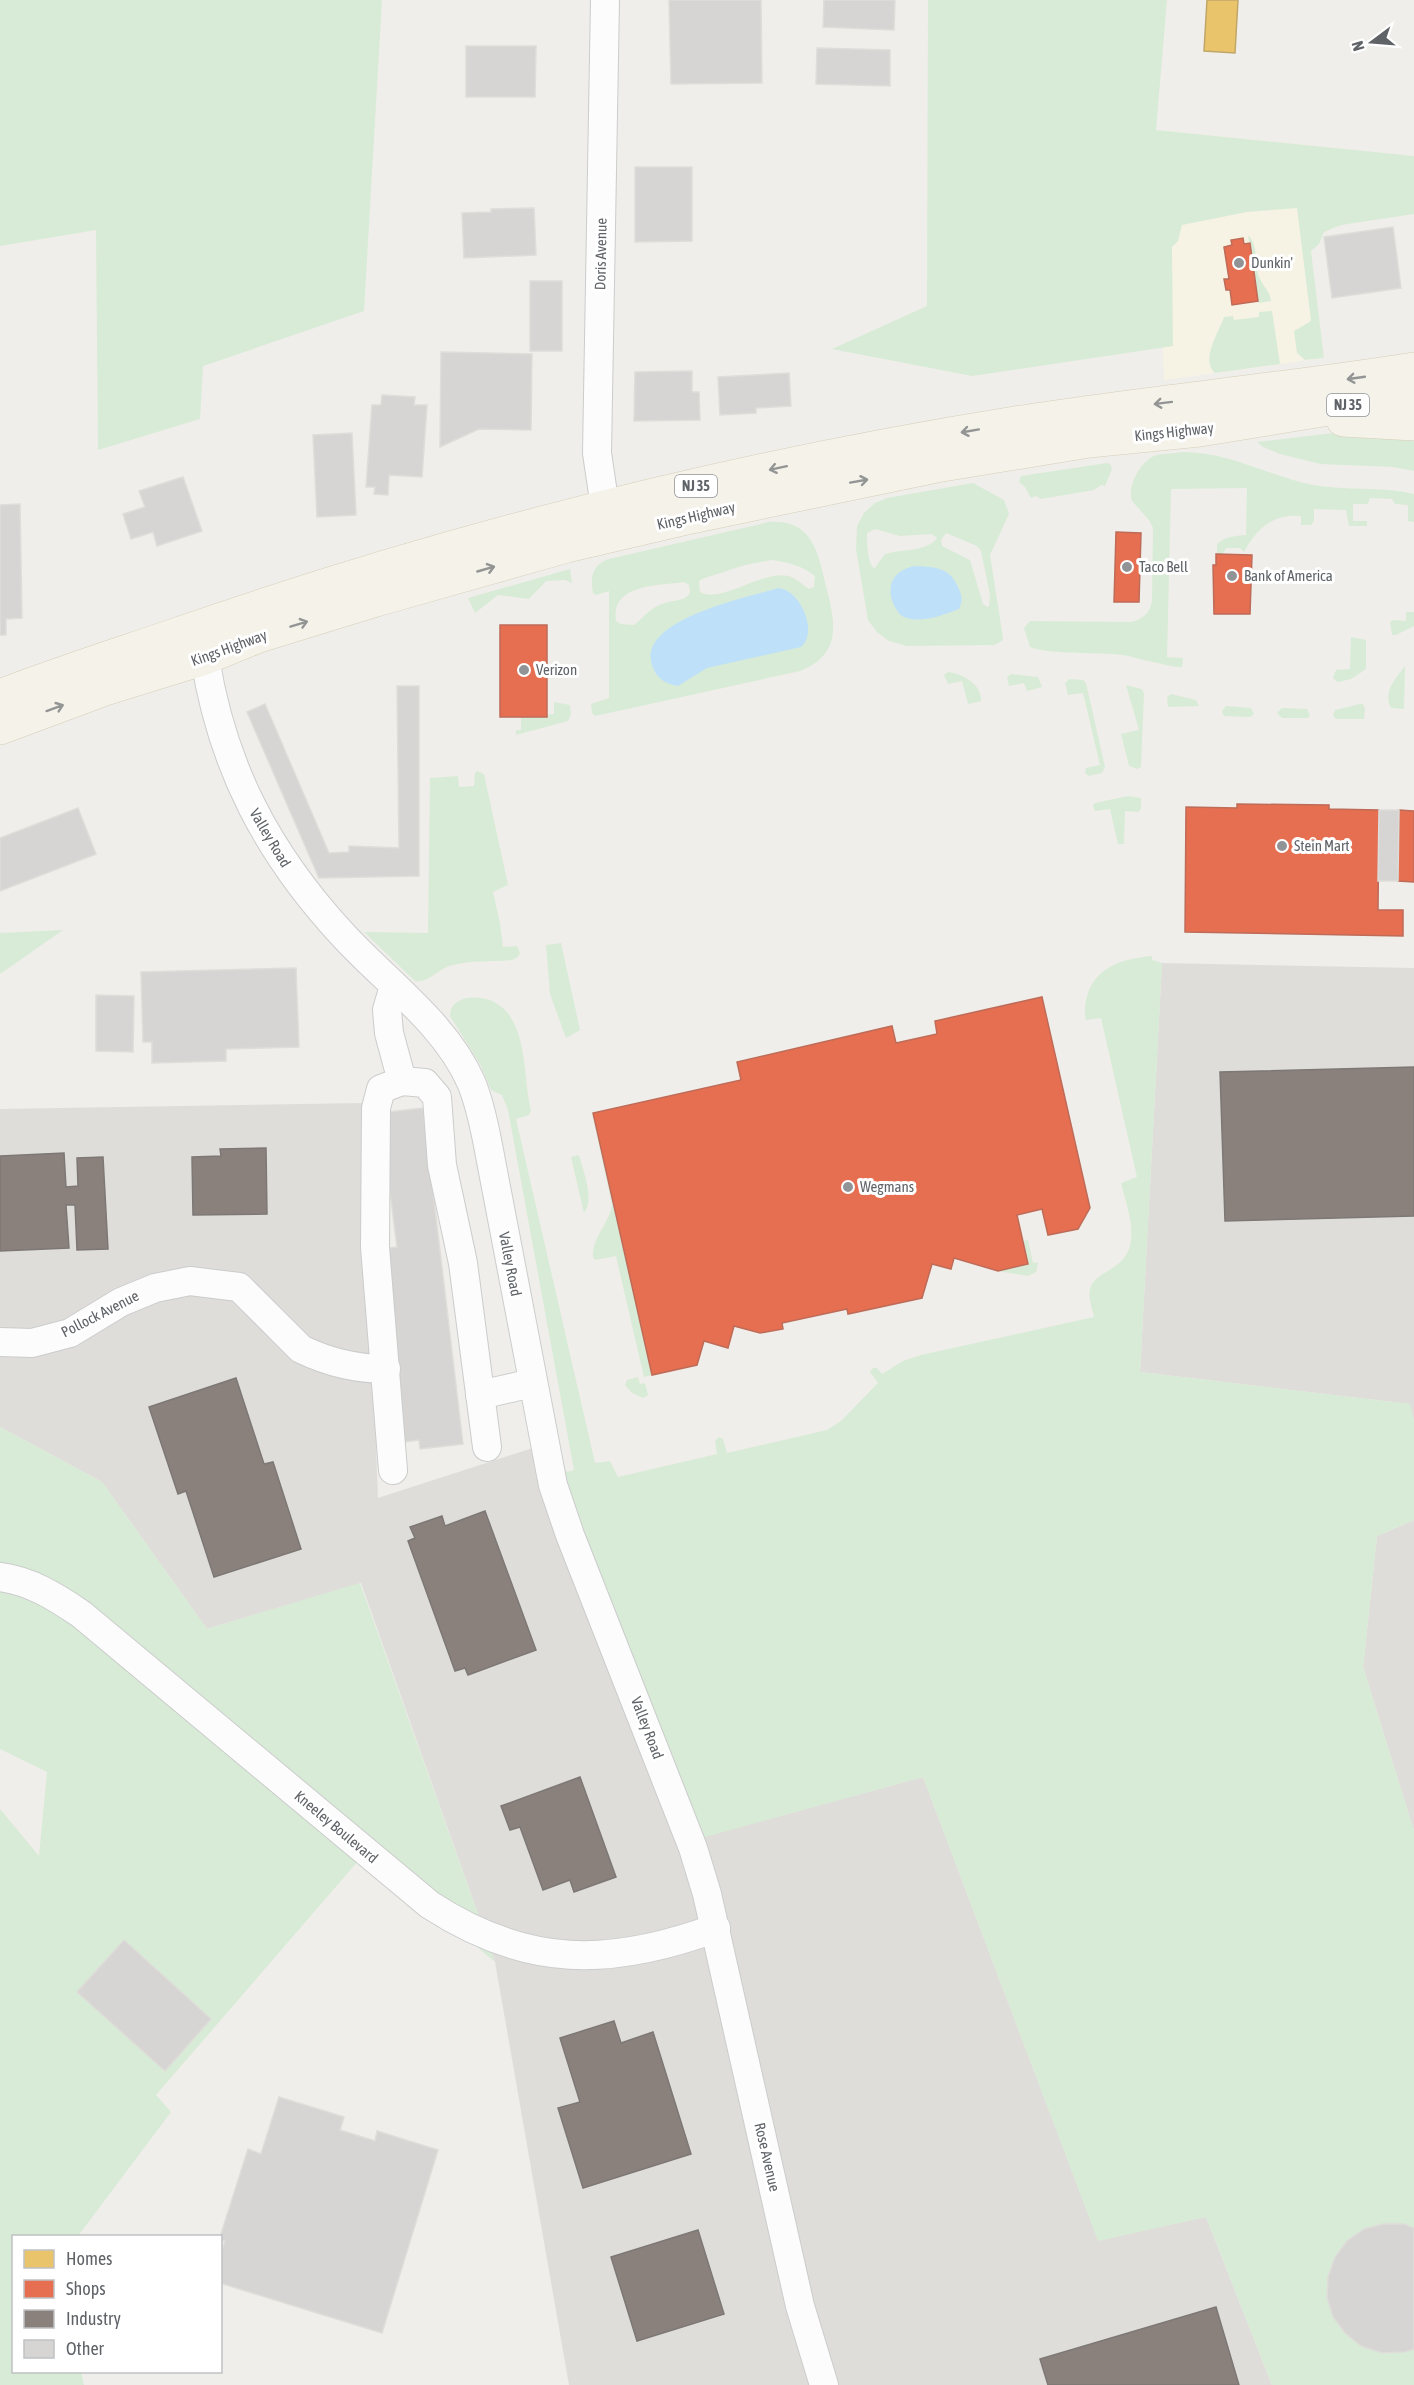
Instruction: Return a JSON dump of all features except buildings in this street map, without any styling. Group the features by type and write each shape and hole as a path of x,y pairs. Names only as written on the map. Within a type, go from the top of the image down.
{"main road":[{"name":"Kings Highway","path":"0,696 292,596 389,566 605,507 827,457 1015,423 1414,369"},
{"name":"Kings Highway","path":"0,728 105,689 205,658 259,636 376,600 567,546 700,514 957,462 1089,441 1190,431 1414,394"},
{"path":"1282,417 1414,424"}],"street":[{"name":"Doris Avenue","path":"605,0 597,453 605,507"},
{"name":"Valley Road","path":"205,658 215,710 231,762 266,835 280,858 344,936 433,1026 457,1057 469,1078 480,1111 500,1206 553,1485 570,1535 693,1848 716,1928"},
{"path":"394,986 387,1010 389,1034 402,1081"},
{"path":"393,1470 375,1247 376,1108 381,1089 402,1081 425,1083 437,1096 442,1165 463,1263 487,1447"},
{"path":"454,1216 500,1206"},
{"name":"Pollock Avenue","path":"0,1342 32,1343 70,1333 121,1302 155,1288 190,1281 239,1287 301,1349 324,1360 366,1369 386,1369"},
{"path":"480,1395 532,1383"},
{"name":"Kneeley Boulevard","path":"0,1577 35,1586 81,1614 430,1905 481,1934 514,1946 551,1953 609,1955 681,1941 716,1928"},
{"name":"Rose Avenue","path":"716,1928 800,2306 824,2385"}],"shaded area":[{"path":"1156,130 1324,147 1311,253 1324,358 1164,380"},
{"path":"1162,963 1414,968 1414,1421 1409,1404 1140,1372"},
{"path":"363,1103 378,1498 542,1445 687,1841 923,1777 1098,2240 1206,2217 1272,2385 569,2385 495,1962 361,1583 207,1629 102,1482 0,1427 0,1109"},
{"path":"1414,1520 1414,1831 1363,1667 1377,1536"}],"green space":[{"path":"0,0 382,0 364,311 203,366 200,419 98,450 96,230 0,246"},
{"path":"928,0 1167,0 1156,130 1414,156 1414,214 1341,225 1324,232 1319,244 1311,251 1324,358 1305,360 1297,353 1294,331 1311,321 1297,208 1247,212 1182,225 1178,241 1172,247 1173,346 972,376 832,349 927,306"},
{"path":"1248,235 1254,245 1258,274 1271,301 1258,303"},
{"path":"1272,311 1280,364 1215,373 1209,361 1210,354 1224,317 1233,316 1234,320 1259,317 1259,312"},
{"path":"1350,431 1414,434 1414,471 1393,467 1321,464 1280,454 1257,442"},
{"path":"1183,452 1233,460 1313,485 1414,494 1414,522 1408,521 1408,505 1395,504 1392,499 1370,498 1368,504 1353,504 1353,521 1367,521 1367,526 1349,526 1346,510 1314,509 1314,521 1311,525 1301,525 1301,516 1282,517 1266,524 1254,536 1244,552 1240,548 1226,548 1223,554 1217,554 1217,544 1220,541 1246,535 1247,488 1171,489 1167,657 1183,658 1182,667 1123,655 1050,651 1030,647 1024,628 1030,621 1131,622 1148,612 1152,601 1153,528 1132,501 1131,489 1140,469 1149,459 1157,455"},
{"path":"1107,463 1112,469 1105,486 1101,485 1094,490 1041,499 1036,496 1031,498 1019,482 1021,476"},
{"path":"973,483 1004,500 1009,514 990,555 1002,641 994,645 907,646 889,641 877,632 868,620 856,549 857,526 864,513 875,503 887,498","holes":["875,529 900,536 932,534 937,538 927,546 885,554 874,569 867,547 867,533","946,533 977,546 981,551 990,595 989,606 983,604 970,560 942,546 941,540"]},
{"path":"769,522 795,526 811,540 820,562 832,612 832,636 829,646 814,664 800,671 595,716 592,713 591,704 609,698 609,591 596,595 593,593 592,577 596,568 609,559","holes":["771,560 794,565 815,576 814,587 809,589 791,577 778,575 719,594 709,595 700,592 699,581 702,579 745,565","684,582 689,585 690,592 686,597 655,607 634,625 621,624 616,621 616,609 621,599 629,593 650,586"]},
{"path":"570,569 572,583 565,580 546,581 529,599 498,595 475,613 468,598"},
{"path":"1406,612 1414,612 1414,626 1392,635 1390,622 1393,620 1406,621"},
{"path":"1351,637 1366,640 1366,669 1351,679 1338,682 1333,678 1336,670 1350,669"},
{"path":"1405,666 1404,709 1391,708 1389,691"},
{"path":"948,672 960,675 975,685 981,701 968,704 962,681 948,684 944,675"},
{"path":"1011,674 1038,677 1042,687 1027,691 1024,683 1009,686 1007,677"},
{"path":"1069,679 1083,680 1086,683 1105,767 1102,773 1089,776 1085,773 1086,768 1100,765 1083,693 1068,695 1065,683"},
{"path":"1126,685 1142,689 1144,694 1141,767 1137,769 1129,766 1121,734 1139,730"},
{"path":"1171,694 1196,700 1199,706 1168,707 1167,697"},
{"path":"554,702 570,705 571,714 568,721 516,735 516,730 521,730 521,717 554,714"},
{"path":"1363,704 1365,709 1364,719 1336,719 1333,715 1335,710"},
{"path":"1226,706 1251,708 1254,714 1250,717 1224,716 1222,711"},
{"path":"1282,708 1307,709 1310,716 1282,718 1277,713"},
{"path":"477,771 484,774 508,885 493,892 503,947 517,946 520,953 512,960 456,964 425,980 415,981 364,932 428,933 430,778 458,776 459,787 474,786"},
{"path":"1128,796 1141,798 1141,809 1138,812 1125,811 1124,844 1118,844 1110,809 1095,811 1093,806 1095,803"},
{"path":"63,930 0,974 0,933"},
{"path":"561,943 580,1030 566,1038 550,994 546,945"},
{"path":"1152,956 1152,960 1162,963 1140,1372 1410,1404 1414,1421 1414,1520 1377,1536 1363,1667 1414,1831 1414,2385 1272,2385 1206,2217 1098,2241 923,1777 687,1842 542,1445 567,1472 574,1470 508,1110 502,1095 491,1090 480,1064 450,1016 452,1007 460,1000 483,998 500,1006 510,1017 517,1031 522,1047 531,1110 529,1115 516,1119 595,1463 610,1461 618,1477 717,1454 715,1441 719,1437 723,1439 727,1453 827,1430 841,1421 878,1383 870,1372 873,1368 877,1368 882,1374 903,1361 921,1355 1094,1317 1090,1295 1092,1283 1120,1262 1129,1249 1131,1241 1129,1216 1121,1183 1137,1177 1101,1018 1086,1020 1086,1002 1091,986 1104,971 1121,962"},
{"path":"592,1114 652,1375 644,1377 616,1256 595,1260 593,1257 595,1243 612,1205"},
{"path":"579,1155 588,1193 584,1213 571,1157"},
{"path":"1028,1240 1033,1263 1038,1262 1036,1272 1028,1276 998,1271 1028,1264 1023,1241"},
{"path":"638,1377 640,1384 645,1383 648,1395 643,1398 632,1393 625,1385 627,1380"},
{"path":"0,1427 102,1482 207,1629 360,1583 495,1962 365,1853 156,2095 171,2112 79,2235 12,2235 12,2373 81,2373 84,2385 0,2385 0,1809 39,1856 47,1772 0,1749"}],"water":[{"path":"915,566 941,569 951,575 961,595 959,609 918,620 900,614 893,603 891,584 897,574"},
{"path":"778,588 786,590 793,596 800,603 804,612 808,632 801,647 707,668 678,686 659,678 655,672 651,654 658,639 673,626 718,606"}],"place":[{"name":"Dunkin'","path":"1239,263"},
{"name":"Taco Bell","path":"1127,567"},
{"name":"Bank of America","path":"1232,576"},
{"name":"Verizon","path":"524,670"},
{"name":"Stein Mart","path":"1282,846"},
{"name":"Wegmans","path":"848,1187"}]}
